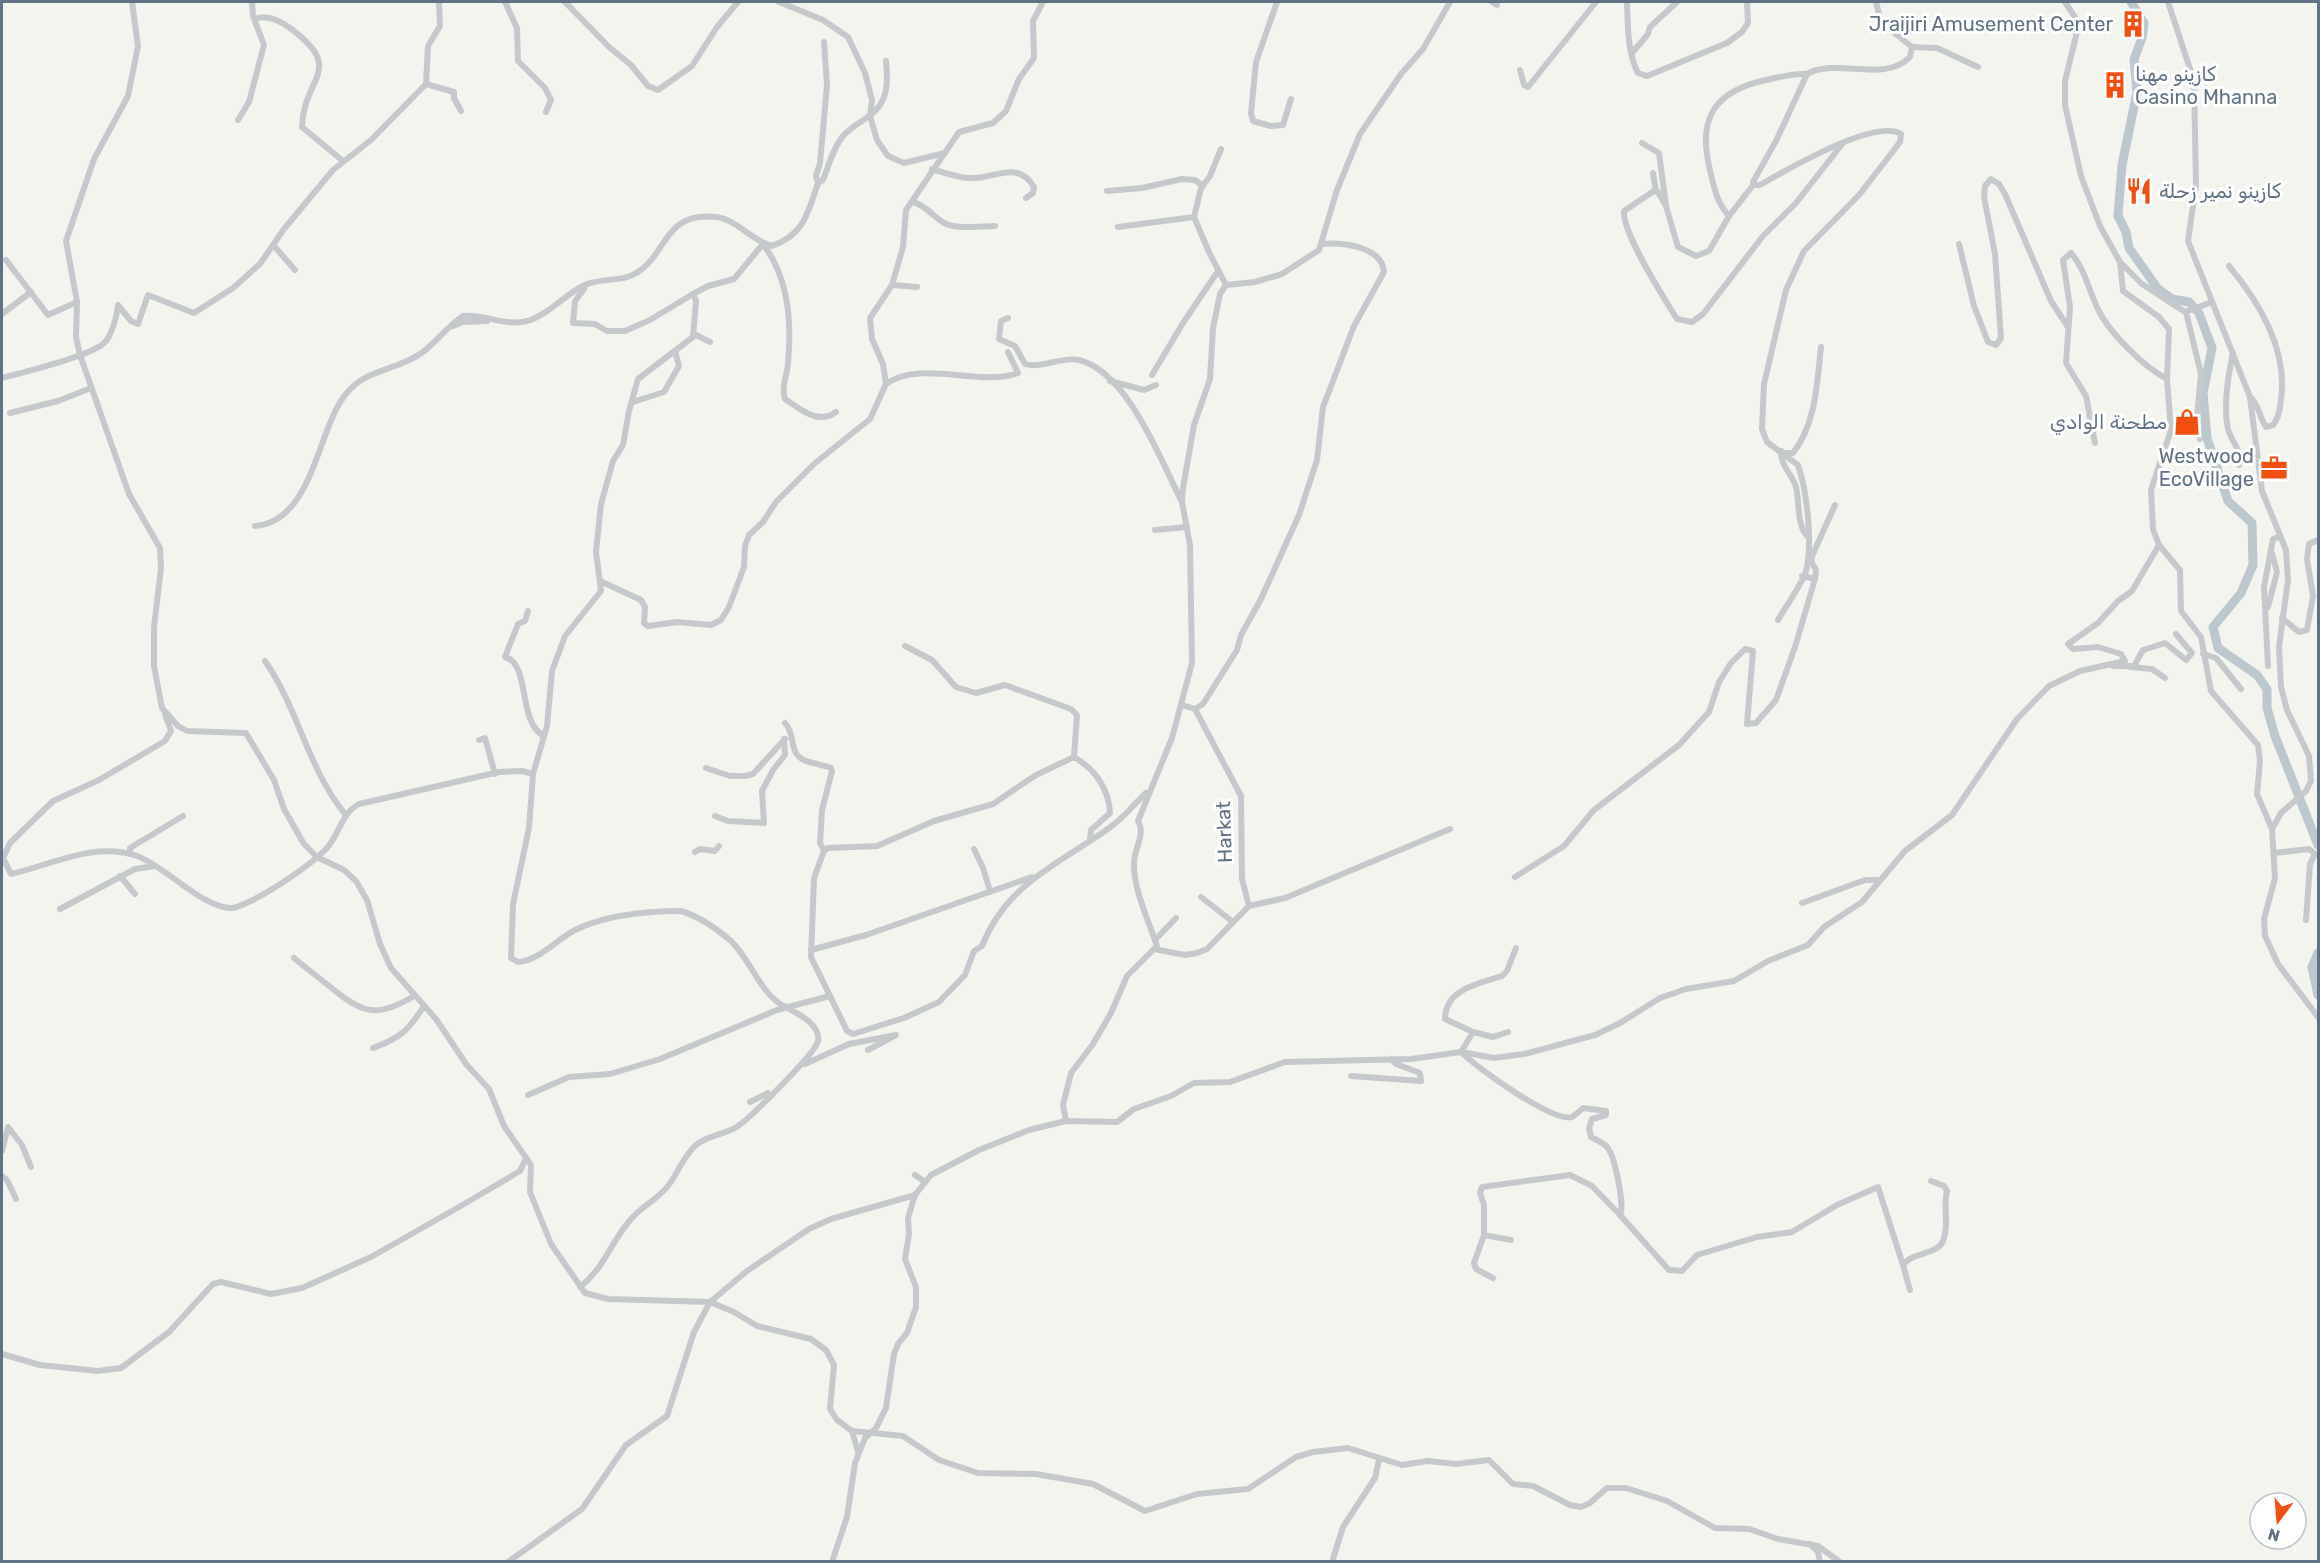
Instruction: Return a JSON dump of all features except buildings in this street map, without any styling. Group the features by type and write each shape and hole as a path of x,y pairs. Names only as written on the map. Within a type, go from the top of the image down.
{"street":[{"path":"132,2 138,46 128,96 94,159 66,241 77,302 76,337 80,355 129,494 160,550 154,666 157,694 171,731 165,741 99,780 53,801 10,843 3,858 11,874 90,853 130,854 155,866 199,895 229,908 284,882 317,857 337,834 345,814 368,800 495,774 522,771 533,774"},
{"path":"238,120 249,102 264,45 255,20 252,2"},
{"path":"2,378 80,355 105,342 118,305 131,321 138,324 148,295 194,313 242,281 274,246 313,194 343,161 371,140 426,84 428,46 440,26 439,2"},
{"path":"505,2 517,28 518,61 545,88 551,100 546,112"},
{"path":"565,2 609,47 631,65 648,86 658,90 692,66 717,27 738,2"},
{"path":"778,2 823,20 848,37 865,73 872,100 870,116 880,147 892,160 904,163 945,153"},
{"path":"600,581 641,600 645,607 643,619 645,626 677,622 704,625 717,623 725,615 744,567 745,546 749,536 764,522 776,502 814,464 870,419 886,390 883,364 869,325 875,307 892,285 903,247 906,210 932,169 943,160 959,132 993,123 1006,111 1019,79 1033,61 1036,43 1033,21 1043,2"},
{"path":"1277,2 1256,62 1253,121 1271,126 1283,125 1291,99"},
{"path":"1226,285 1255,282 1286,272 1302,263 1322,244 1337,190 1360,134 1401,74 1423,49 1450,2"},
{"path":"1520,69 1524,85 1528,87 1596,2"},
{"path":"1628,2 1628,36 1638,73 1653,75 1733,40 1745,29 1750,15 1747,2"},
{"path":"1632,53 1648,34 1650,27 1677,2"},
{"path":"1876,2 1881,22 1912,47 1937,48 1978,67"},
{"path":"2065,2 2076,19 2078,28 2065,81 2065,105 2081,176 2100,226 2120,262 2132,276 2189,311 2201,374 2197,417 2200,439"},
{"path":"2168,2 2194,81 2196,185 2188,241 2250,397 2262,491 2286,550 2288,580 2279,657 2282,697 2309,756 2311,781 2306,791 2281,813 2272,829"},
{"path":"255,20 260,17 280,22 298,34 318,56 321,64 308,99 302,127 343,161"},
{"path":"763,244 778,244 802,225 818,183 816,176 820,163 827,85 824,42"},
{"path":"1730,216 1717,197 1707,157 1705,131 1711,114 1719,102 1740,87 1782,76 1839,68 1892,69 1910,57 1912,47"},
{"path":"818,183 824,180 840,139 856,123 870,116 888,91 886,61"},
{"path":"1642,143 1659,153 1666,206 1678,247 1696,256 1709,251 1730,216 1754,184 1807,74"},
{"path":"426,84 454,92 454,98 460,111"},
{"path":"1754,184 1760,185 1845,141 1889,131 1901,134 1902,140 1860,194 1809,244 1795,266 1782,304 1764,384 1763,435 1767,442 1798,465 1802,484 1807,492 1806,513 1809,538 1806,571 1778,620"},
{"path":"1656,191 1626,209 1624,218 1657,288 1677,319 1692,322 1715,301 1763,236 1796,203 1845,141"},
{"path":"1221,149 1213,171 1203,186 1194,217 1226,285"},
{"path":"932,169 976,179 999,172 1023,176 1034,187 1033,193 1026,198"},
{"path":"1653,173 1656,191 1666,206"},
{"path":"1107,191 1142,188 1182,179 1195,180 1203,186"},
{"path":"1959,244 1974,306 1988,342 1996,345 2001,338 2000,290 1984,197 1985,186 1991,179 1999,184 2051,302 2067,327"},
{"path":"913,202 924,205 949,225 983,228 995,226"},
{"path":"255,526 272,522 303,493 336,410 347,393 373,372 405,362 420,354 463,316 512,324 532,319 590,283 618,279 639,272 670,232 694,219 717,216 763,244 777,265 788,303 789,358 782,391 785,399 821,418 828,418 836,412"},
{"path":"1118,227 1194,217"},
{"path":"1182,705 1195,709 1203,704 1237,650 1241,634 1293,528 1317,460 1323,407 1354,326 1384,272 1381,263 1368,251 1341,243 1322,244"},
{"path":"590,283 574,301 573,322 596,324 607,331 630,329 708,286 734,279 763,244"},
{"path":"274,246 295,270"},
{"path":"2095,442 2086,396 2066,363 2070,308 2063,260 2071,253 2091,289 2097,308 2118,340 2167,379"},
{"path":"6,260 48,315 77,302"},
{"path":"2120,262 2124,280 2122,288 2127,295 2153,312 2169,329 2167,379 2171,430 2150,497 2152,529 2159,545 2180,570 2181,611 2200,637 2211,691 2258,745 2260,761 2257,794 2272,829 2274,853 2275,883 2264,920 2267,944 2278,964 2319,1017"},
{"path":"2229,266 2257,302 2282,362 2284,377 2278,417 2273,425 2266,427 2256,403 2250,397"},
{"path":"1152,375 1218,271"},
{"path":"2124,280 2132,276"},
{"path":"892,285 917,287"},
{"path":"1182,502 1191,438 1210,379 1213,328 1220,294 1226,285"},
{"path":"2,314 31,292"},
{"path":"580,1287 602,1265 629,1221 663,1192 693,1148 703,1140 739,1126 802,1065 815,1049 818,1034 812,1025 789,1007 782,1005 729,939 691,914 681,911 594,922 573,931 529,961 514,961 511,951 513,904 529,828 533,774 544,736 549,686 560,645 599,594 600,581 596,552 601,504 613,460 623,445 641,375 690,340 693,334 696,301 693,294"},
{"path":"2189,311 2212,302"},
{"path":"1008,318 1001,321 999,339 1015,346 1025,364 1077,360 1089,364 1127,396 1182,502 1190,545 1193,654 1172,738 1138,821 1141,827 1134,865 1157,946 1127,976 1111,1013 1093,1044 1071,1072 1064,1102 1066,1121"},
{"path":"693,334 710,342"},
{"path":"1782,452 1793,453 1802,442 1815,401 1821,347"},
{"path":"633,402 664,392 679,366 675,351"},
{"path":"886,384 909,376 949,375 987,379 1013,375 1018,373 1017,368 1008,352"},
{"path":"2234,352 2226,405 2228,428 2238,452 2239,465"},
{"path":"1110,381 1144,390 1156,385"},
{"path":"9,413 58,401 91,388"},
{"path":"1782,452 1784,466 1796,487 1803,532 1809,538"},
{"path":"1515,877 1564,846 1594,810 1679,745 1708,712 1719,682 1731,663 1745,649 1753,651 1747,724 1756,723 1776,700 1815,579 1816,570 1811,561 1813,554 1835,505"},
{"path":"1155,530 1187,527"},
{"path":"2268,666 2267,608 2264,587 2273,539 2279,537"},
{"path":"2282,618 2299,632 2307,630 2313,596 2307,559 2308,544 2319,540"},
{"path":"832,1562 847,1517 858,1455 865,1438 872,1432 888,1402 890,1367 896,1348 907,1334 916,1307 916,1287 904,1259 909,1234 908,1218 915,1196 937,1171 979,1150 1029,1130 1066,1121 1117,1122 1134,1109 1171,1096 1184,1086 1194,1083 1230,1082 1285,1062 1390,1059 1461,1052 1504,1057 1571,1043 1620,1023 1660,998 1686,989 1734,981 1768,961 1808,945 1824,927 1862,902 1905,851 1932,834 1952,815 2017,719 2037,697 2061,678 2123,662 2125,658 2121,654 2098,647 2073,649 2068,646 2068,642 2098,623 2118,601 2132,591 2159,545"},
{"path":"1802,576 1815,579"},
{"path":"528,611 525,621 519,624 505,657 515,664 531,721 536,730 544,736"},
{"path":"2130,667 2137,663 2143,650 2165,643 2186,660 2192,653 2176,634"},
{"path":"904,646 932,660 956,687 976,693 1005,685 1071,709 1077,715 1074,757"},
{"path":"2203,654 2216,658 2241,689"},
{"path":"264,661 290,704 328,790 345,814"},
{"path":"2105,665 2152,669 2165,678"},
{"name":"Harkat","path":"1195,709 1241,796 1242,879 1249,906"},
{"path":"164,712 178,726 192,732 246,732 274,780 281,803 304,844 317,857 344,870 362,890 388,963 424,1006 466,1064 489,1089 504,1126 533,1169 530,1187 536,1209 552,1244 580,1287 588,1295 608,1299 710,1302 734,1312 757,1326 805,1337 821,1345 830,1356 835,1368 830,1409 837,1420 852,1431 857,1441 858,1455"},
{"path":"715,816 728,821 764,823 762,791 773,770 785,755 784,740 788,725 795,753 801,759 831,768 833,775 822,810 820,838 824,851 814,878 811,950 816,970 846,1031 852,1034 904,1018 939,1002 965,975 974,951 982,946 1012,895 1038,874 1110,828 1149,790"},
{"path":"479,740 485,738 495,774"},
{"path":"706,768 730,776 745,777 753,774 784,740"},
{"path":"1074,757 1097,776 1109,803 1110,813 1091,830 1090,839"},
{"path":"824,851 828,848 877,846 934,821 993,804 1028,780 1074,757"},
{"path":"130,854 130,848 142,839 183,816"},
{"path":"1154,949 1185,956 1207,949 1249,906 1285,898 1450,829"},
{"path":"695,852 700,849 715,850 719,846"},
{"path":"974,849 990,891"},
{"path":"2274,853 2309,849 2315,854 2310,864 2306,920"},
{"path":"60,909 135,869 155,866"},
{"path":"811,950 866,935 1038,874"},
{"path":"120,876 135,894"},
{"path":"1802,903 1865,880 1879,880"},
{"path":"1246,891 1264,902"},
{"path":"1201,897 1233,922"},
{"path":"1155,940 1176,918"},
{"path":"1508,1032 1493,1037 1473,1032 1444,1019 1447,1007 1463,989 1502,976 1507,971 1516,948"},
{"path":"294,958 349,1003 365,1010 375,1012 396,1006 414,996"},
{"path":"528,1095 569,1077 610,1074 660,1059 789,1007 830,996"},
{"path":"373,1048 397,1039 408,1030 424,1006"},
{"path":"1461,1052 1473,1032"},
{"path":"802,1065 849,1044 896,1035 868,1050"},
{"path":"1461,1052 1508,1088 1557,1115 1572,1117 1583,1108 1606,1111 1606,1115 1592,1119 1589,1128 1591,1137 1606,1146 1613,1158 1623,1210 1620,1215"},
{"path":"1351,1076 1421,1082 1420,1073 1396,1064 1390,1059"},
{"path":"750,1102 776,1088"},
{"path":"2,1151 8,1127 22,1145 30,1167"},
{"path":"2,1354 40,1365 107,1371 122,1368 169,1332 216,1283 271,1294 302,1287 371,1257 469,1202 520,1171 526,1158"},
{"path":"915,1175 925,1182"},
{"path":"1493,1278 1476,1269 1474,1263 1484,1235 1484,1205 1480,1193 1482,1187 1570,1175 1592,1186 1667,1269 1677,1272 1682,1271 1697,1255 1757,1237 1792,1232 1837,1205 1878,1187 1910,1290"},
{"path":"2,1176 7,1180 16,1199"},
{"path":"1903,1265 1907,1259 1940,1247 1944,1240 1947,1191 1944,1186 1930,1181"},
{"path":"508,1562 582,1509 626,1445 667,1416 694,1332 710,1302 747,1271 808,1229 831,1219 915,1196"},
{"path":"1484,1235 1511,1240"},
{"path":"852,1431 903,1436 944,1462 978,1473 1036,1474 1093,1484 1145,1511 1197,1494 1248,1489 1296,1457 1313,1452 1348,1448 1379,1460 1406,1466 1428,1461 1456,1464 1489,1460 1513,1484 1533,1486 1570,1506 1581,1507 1590,1503 1607,1488 1626,1488 1667,1501 1715,1528 1749,1529 1778,1539 1810,1544 1823,1549 1840,1562"},
{"path":"1332,1562 1342,1527 1375,1478 1379,1460"},
{"path":"1810,1544 1818,1552 1820,1562"}],"waterway":[{"path":"2131,2 2144,23 2142,38 2134,59 2137,92 2122,165 2118,216 2126,232 2129,248 2158,289 2172,299 2189,302 2199,313 2212,348 2203,393 2207,438 2228,501 2252,523 2253,565 2241,593 2213,627 2218,648 2257,675 2267,689 2267,708 2275,736 2318,845"},
{"path":"2318,953 2312,967 2318,995"}],"place":[{"name":"Jraijiri Amusement Center","path":"2133,24"},
{"name":"كازينو مهنا Casino Mhanna","path":"2115,85"},
{"name":"كازينو نمير زحلة","path":"2139,191"},
{"name":"مطحنة الوادي","path":"2187,422"},
{"name":"Westwood EcoVillage","path":"2274,468"}]}
